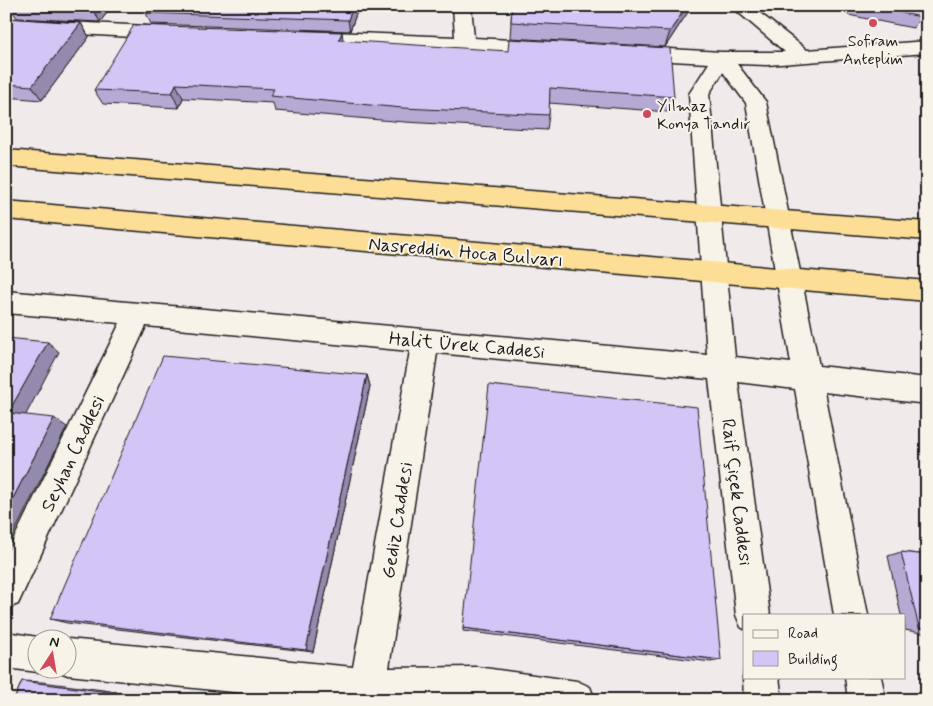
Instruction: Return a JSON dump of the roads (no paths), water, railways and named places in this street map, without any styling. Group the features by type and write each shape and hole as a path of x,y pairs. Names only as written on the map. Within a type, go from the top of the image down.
{"highway":[{"path":"6,158 927,231"},
{"name":"Nasreddin Hoca Bulvarı","path":"6,210 927,291"}],"street":[{"path":"462,6 465,42"},
{"path":"740,6 802,56"},
{"path":"6,24 100,22 187,33"},
{"path":"286,36 465,42 564,49"},
{"path":"613,52 722,58 802,56 927,48"},
{"path":"722,58 756,102 851,614"},
{"name":"Raif Çiçek Caddesi","path":"722,58 699,94 722,368 753,614"},
{"name":"Halit Ürek Caddesi","path":"6,302 722,368 927,390"},
{"name":"Seyhan Caddesi","path":"6,592 138,314"},
{"name":"Gediz Caddesi","path":"367,694 426,340"},
{"path":"6,650 28,653"},
{"path":"78,658 367,694 477,685 577,700"},
{"path":"761,678 763,700"},
{"path":"863,678 867,700"}],"place":[{"name":"Sofram Anteplim","path":"873,23"},
{"name":"Yılmaz Konya Tandır","path":"647,114"}]}
